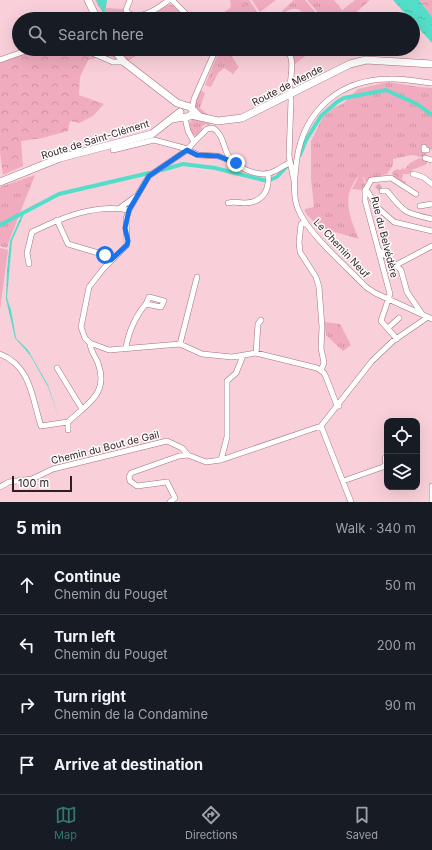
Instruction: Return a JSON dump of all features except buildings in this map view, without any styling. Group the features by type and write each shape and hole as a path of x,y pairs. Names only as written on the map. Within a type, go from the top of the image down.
{"street":[{"path":"88,0 94,12"},
{"path":"127,12 126,10 130,0"},
{"path":"153,12 171,0 184,12"},
{"path":"0,60 12,56"},
{"path":"99,56 113,62 124,62"},
{"name":"Route de Mende","path":"119,56 124,62 187,111 216,121 234,120 249,116 350,64 364,60 432,64"},
{"path":"194,142 187,126 187,111 194,99 213,56"},
{"path":"289,56 292,64 289,95 291,100 289,164 295,186"},
{"name":"Le Chemin Neuf","path":"430,318 366,287 305,222 298,209 295,186 297,159 302,142 316,111 329,99 349,88 384,79 432,83"},
{"name":"Route de Saint-Clément","path":"0,182 60,158 152,134 187,111"},
{"path":"236,164 227,154 221,136 214,128 207,129 202,136 187,150 149,176 129,210 125,228 128,243 94,280 88,291 81,327 85,338 93,344 109,350 180,344 202,354 243,356 256,353 321,370 326,377 336,403 339,406"},
{"path":"112,150 154,140 187,150 194,154 218,156 261,174 268,174 289,164"},
{"path":"425,158 432,160"},
{"path":"228,203 248,203 263,197 267,191 268,174"},
{"path":"413,174 423,177 432,184"},
{"path":"371,180 391,178 416,194"},
{"path":"371,180 377,185"},
{"name":"Rue du Belvédère","path":"371,180 365,190 367,208 389,292 389,299"},
{"path":"365,190 380,210 394,222 407,226 431,229"},
{"path":"382,191 387,191 400,209 415,216 432,219"},
{"path":"120,208 137,196"},
{"path":"420,206 432,204"},
{"path":"29,264 27,254 32,232 57,220 99,208 120,208 129,210"},
{"path":"57,220 68,244 105,255 111,260"},
{"path":"305,222 301,224 299,242 303,259 316,277 319,287 322,327 321,348 324,363 321,370"},
{"path":"398,264 432,246"},
{"path":"378,249 398,264 407,292 422,314"},
{"path":"180,344 197,277"},
{"path":"389,299 381,321 398,340"},
{"path":"126,348 127,340 139,311 146,304"},
{"path":"388,328 399,318"},
{"path":"170,502 175,500 167,482 137,486 130,481 129,477 139,471 179,456 188,455 206,462 221,460 321,426 339,406 372,361 398,340 430,318"},
{"path":"256,353 258,324 261,320"},
{"path":"0,354 13,360 25,374 36,403 41,426 68,422 98,394 102,378 93,344"},
{"path":"221,460 227,437 227,382 236,373 243,356"},
{"path":"58,368 82,409"},
{"path":"68,422 68,430"},
{"path":"321,426 351,502"},
{"name":"Chemin du Bout de Gail","path":"0,487 9,482 32,479 59,467 168,440 182,448 188,455"},
{"path":"342,481 384,466"},
{"path":"432,486 432,502"}],"green space":[{"path":"95,0 107,0 106,8 124,9 126,12 105,12 102,12"},
{"path":"230,0 248,0 256,12 224,12 231,7"},
{"path":"241,0 249,0 257,12 251,12"},
{"path":"252,0 276,0 260,12"},
{"path":"294,0 305,0 315,12 300,12 297,9 288,10 285,12 282,11"},
{"path":"307,0 334,0 343,11 342,12 318,12"},
{"path":"355,0 370,0 357,12 340,12"},
{"path":"419,0 432,0 432,17"},
{"path":"240,3 237,9 233,12 228,10 231,7 231,4"},
{"path":"166,4 173,5 180,12 155,12"},
{"path":"12,56 98,56 100,57 88,60 80,77 79,95 104,104 93,116 79,123 70,121 68,131 42,138 21,141 23,166 3,175 0,152 0,60"},
{"path":"109,56 116,56 120,62 114,60 114,57"},
{"path":"121,56 136,56 126,62"},
{"path":"217,56 233,56 232,57 239,67 233,74 224,68 218,73 211,87 205,85"},
{"path":"293,56 305,56 295,64"},
{"path":"388,82 432,88 432,150 428,149 425,158 412,155 393,159 393,165 387,174 368,179 366,183 362,173 365,185 362,190 352,189 359,176 353,183 348,198 348,206 352,223 359,239 318,227 305,212 305,209 314,207 311,179 311,141 323,117 334,108 344,103 358,89"},
{"path":"200,90 205,93 200,108 212,118 202,115 194,106"},
{"path":"193,118 212,122 208,126 206,124 201,127 203,130 201,134 196,136 192,132 189,125"},
{"path":"420,158 427,160 427,164 412,170 409,174 403,174 402,180 406,182 404,186 395,179 392,172 397,169 401,170 403,167 404,170 410,163"},
{"path":"35,175 7,248 0,246 0,187"},
{"path":"0,248 8,250 0,309"},
{"path":"324,322 340,324 351,345 343,351 326,335"}],"water":[{"path":"96,0 107,0 105,11 103,12"},
{"path":"393,0 419,0 432,17 432,43 420,30 420,12 404,12"},
{"path":"24,214 12,241 7,298 11,310 16,338 28,350 48,385 60,421 48,387 30,355 15,338 6,299 10,241 21,216"}],"waterway":[{"path":"300,155 306,140 321,116 344,98 386,90 417,104 432,115"},
{"path":"162,170 183,164 215,168 267,181 277,177 287,166"},
{"path":"0,225 59,194 149,173"}],"tunnel":[{"path":"377,185 382,191"}],"route":[{"path":"105,255 111,260 127,245 128,241 125,228 129,210 149,176 153,173 187,150 200,156 218,156 236,163"}]}
